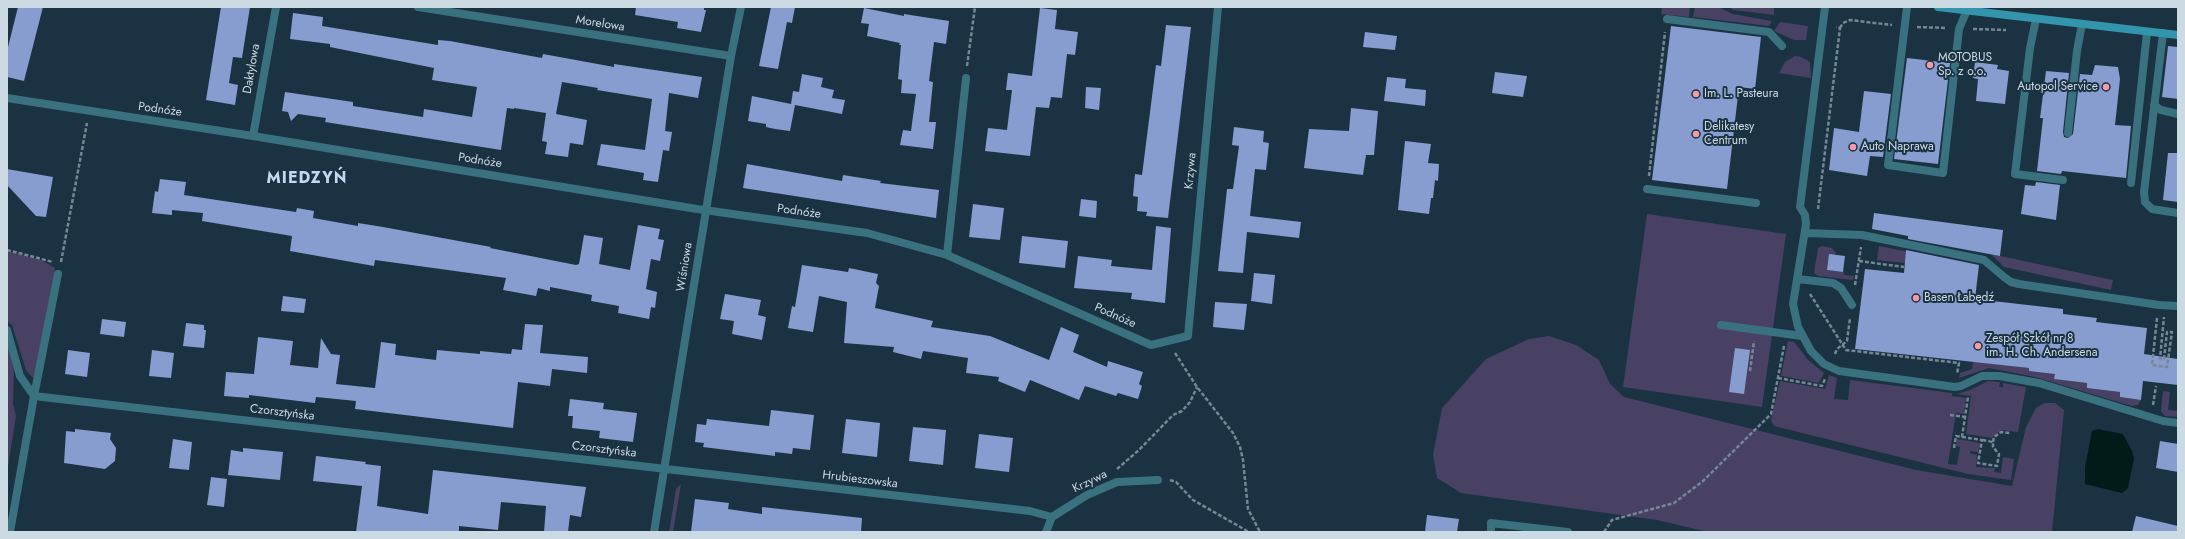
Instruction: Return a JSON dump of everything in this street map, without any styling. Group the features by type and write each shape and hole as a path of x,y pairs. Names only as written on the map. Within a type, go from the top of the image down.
{"main road":[{"path":"1938,7 1968,9 2036,19 2178,35"}],"street":[{"name":"Daktylowa","path":"253,136 276,7"},
{"name":"Morelowa","path":"418,7 731,56"},
{"name":"Wiśniowa","path":"654,532 731,56 741,7"},
{"name":"Krzywa","path":"1188,336 1218,7"},
{"path":"1825,7 1800,207 1805,215 1805,233 1793,310 1802,336 1818,359 1834,369 1955,387 1961,386 1982,376 1999,376 2039,383 2162,421 2178,423"},
{"path":"1907,7 1888,165 1943,173 1959,29 1968,9"},
{"path":"1667,19 1769,32 1782,46"},
{"path":"2036,19 2033,30 2015,174 2063,180"},
{"path":"2068,133 2077,51 2082,24"},
{"path":"2131,182 2148,32"},
{"path":"2163,33 2144,182 2145,202 2152,209 2178,213"},
{"path":"947,255 966,78"},
{"name":"Podnóże","path":"7,98 253,136 706,211 867,233 947,255 1151,345 1188,336"},
{"path":"2154,106 2161,110 2178,114"},
{"path":"1647,189 1756,203"},
{"path":"1805,233 1862,235 1979,258 1991,264 2011,282 2159,305 2178,306"},
{"path":"10,532 34,396 58,274"},
{"path":"1798,279 1833,283 1841,288 1852,305"},
{"path":"1721,325 1802,336"},
{"path":"7,330 20,376 34,396"},
{"name":"Czorsztyńska","path":"34,396 665,470"},
{"name":"Hrubieszowska","path":"665,470 1030,511 1052,516"},
{"name":"Krzywa","path":"1052,516 1087,495 1117,482 1158,480"},
{"path":"1046,532 1052,516"},
{"path":"1491,528 1568,532"}],"path":[{"path":"966,78 976,7"},
{"path":"1647,189 1667,19"},
{"path":"1815,233 1840,28 1843,23 1850,20 1904,26 1959,29 2033,30"},
{"path":"1823,25 1840,28"},
{"path":"58,274 90,112"},
{"path":"7,250 60,264"},
{"path":"1859,261 1904,267"},
{"path":"1807,298 1808,290 1846,350 1959,364 1955,395 1968,397"},
{"path":"2159,305 2152,365 2167,367 2172,332 2167,332 2164,359 2160,359 2163,328"},
{"path":"1750,371 1756,330"},
{"path":"1604,532 1612,520 1674,503 1703,481 1771,414 1786,334"},
{"path":"1166,342 1196,388 1233,433 1240,447 1243,460 1248,509 1260,532"},
{"path":"1778,378 1822,386"},
{"path":"2154,402 2156,386"},
{"path":"1117,482 1114,472 1139,450 1173,415 1182,411 1190,402 1196,388"},
{"path":"1962,437 1968,402"},
{"path":"1950,415 1965,417"},
{"path":"1982,440 1978,463 1997,466 1999,454 1993,447 1994,437 2001,432 2010,433"},
{"path":"1954,448 1956,436 1993,442"},
{"path":"1158,480 1176,482 1193,500 1249,532"}],"shaded area":[{"path":"1662,7 1690,7 1689,17 1661,14"},
{"path":"1695,7 1718,7 1733,14 1772,21 1769,26 1693,17"},
{"path":"1729,7 1774,7 1774,15 1733,10"},
{"path":"1780,22 1808,26 1806,40 1794,40 1774,31"},
{"path":"1795,56 1801,57 1810,62 1811,78 1779,73 1785,62"},
{"path":"1647,214 1786,234 1762,407 1623,387"},
{"path":"1822,246 1832,248 1836,253 1827,270 1844,272 1844,275 1854,276 1853,280 1818,276 1814,273 1818,248"},
{"path":"1879,246 1935,257 1905,263 1877,260"},
{"path":"7,251 41,260 55,268 36,379 26,370 12,325 7,321"},
{"path":"1991,254 2113,280 2111,290 2004,267"},
{"path":"1549,336 1576,345 1599,360 1610,384 1624,397 1916,470 2012,486 2026,427 2036,408 2044,403 2055,403 2064,410 2052,532 1708,532 1657,520 1461,493 1437,478 1433,455 1442,408 1486,359 1529,339"},
{"path":"1788,341 1794,342 1808,360 1824,373 1819,383 1781,376"},
{"path":"7,343 14,370 13,404 16,416 7,473"},
{"path":"1973,361 2029,368 2029,371 2055,373 2055,379 2087,383 2087,388 2120,392 2120,397 2141,400 2138,405 2132,406 2035,377 1989,368 1959,378 1960,373 1972,369"},
{"path":"1829,375 1837,378 1834,399 1848,400 1850,380 1952,393 1952,396 1966,398 1964,414 1956,413 1948,464 1957,465 1960,447 1956,446 1957,439 1980,443 1978,452 1970,451 1970,453 1977,455 1976,467 1995,468 1994,472 2001,473 2003,457 2014,459 2011,480 1968,474 1774,426 1771,420 1780,381 1825,389"},
{"path":"1988,381 2000,382 1999,387 2003,387 2003,383 2026,387 2018,432 2001,430 1992,438 1966,434 1971,396 1957,394 1970,390"},
{"path":"2163,391 2170,392 2168,410 2178,411 2178,417 2165,416 2161,411"},
{"path":"2098,429 2123,434 2132,451 2134,459 2128,488 2122,493 2085,484 2085,467 2092,431"},
{"path":"681,484 673,532 669,532 676,489"}],"building":[{"path":"18,7 43,7 24,81 7,77 7,51"},
{"path":"221,7 250,7 242,58 233,57 229,83 238,85 235,105 206,100"},
{"path":"636,7 704,7 704,10 706,10 701,32 677,28 678,22 635,15"},
{"path":"771,7 795,7 792,23 787,22 778,69 759,66"},
{"path":"864,8 904,16 904,14 949,21 946,44 934,42 929,81 933,82 929,122 936,122 933,149 900,145 903,130 911,131 916,94 901,93 902,80 898,79 900,43 867,36 869,24 861,23"},
{"path":"1040,8 1057,10 1055,29 1078,32 1075,55 1067,54 1062,98 1051,97 1049,108 1036,107 1030,156 985,151 988,128 1007,130 1012,90 1006,90 1008,73 1032,76"},
{"path":"293,13 323,17 322,26 438,45 438,40 450,41 542,58 543,54 614,67 614,64 702,77 698,98 669,93 665,131 672,132 669,151 663,150 658,182 643,180 644,173 597,165 601,144 645,150 652,99 597,90 598,88 562,82 556,114 587,120 583,145 570,143 568,157 545,154 547,142 542,141 546,113 514,108 507,108 501,150 325,122 326,118 298,114 291,121 288,112 282,111 285,92 353,102 353,106 423,117 424,109 472,117 477,87 432,80 434,68 330,47 330,44 290,39"},
{"path":"1166,25 1191,27 1168,218 1146,216 1147,212 1137,211 1138,197 1133,196 1135,174 1142,175 1156,65 1161,66"},
{"name":"Delikatesy Centrum","path":"1671,26 1761,37 1755,89 1739,87 1727,189 1652,180"},
{"path":"1365,32 1397,36 1395,50 1363,47"},
{"path":"2168,46 2178,47 2178,99 2162,97"},
{"path":"1907,58 1950,63 1938,164 1894,159"},
{"path":"1975,62 1998,65 1997,69 2009,71 2005,104 1976,101 1978,79 1973,78"},
{"path":"2095,65 2118,67 2120,79 2115,125 2131,126 2126,178 2062,171 2061,174 2037,171 2043,118 2040,118 2046,71 2069,73 2063,132 2064,137 2068,138 2073,134 2080,74 2092,75"},
{"path":"1495,72 1527,76 1523,97 1492,93"},
{"path":"802,74 823,78 821,87 834,90 832,98 845,100 842,114 795,105 790,131 766,127 766,124 748,121 752,96 791,104 793,91 799,92"},
{"path":"1387,77 1406,79 1405,88 1426,90 1425,106 1384,101"},
{"path":"1086,87 1101,88 1099,110 1085,108"},
{"path":"1864,91 1891,94 1883,157 1870,156 1867,176 1829,170 1834,128 1859,132"},
{"path":"1351,108 1378,111 1374,155 1366,155 1363,175 1304,168 1309,129 1349,131"},
{"path":"1234,127 1264,131 1263,142 1269,143 1266,170 1255,169 1250,216 1301,222 1299,238 1247,232 1243,273 1218,271 1227,189 1233,189 1239,146 1232,145"},
{"path":"1405,141 1431,144 1428,163 1439,164 1438,181 1435,180 1429,214 1398,210"},
{"path":"2168,153 2178,153 2178,202 2163,200"},
{"path":"747,164 842,181 843,175 881,181 880,183 939,190 936,218 743,188"},
{"path":"7,169 53,177 46,217 36,216 7,185"},
{"path":"160,179 186,182 184,195 296,212 297,208 314,211 313,218 358,226 358,223 383,227 491,247 490,248 576,265 579,264 584,235 603,238 599,264 630,270 638,225 660,229 658,239 664,240 660,261 651,259 646,289 657,292 655,308 651,307 649,319 618,313 619,306 591,301 592,295 550,287 550,291 538,288 536,296 503,290 506,278 375,260 374,266 290,251 292,236 202,221 203,213 172,210 172,215 152,213 155,191 158,192"},
{"path":"2036,182 2060,185 2056,220 2021,214 2025,185 2035,186"},
{"path":"1081,199 1097,201 1096,218 1079,216"},
{"path":"973,204 1004,208 1000,240 969,237"},
{"path":"1874,213 2003,230 2000,256 1908,239 1908,236 1872,229"},
{"path":"1156,226 1171,228 1165,303 1131,299 1132,293 1074,288 1078,256 1112,260 1111,266 1152,270"},
{"path":"1022,236 1068,241 1065,268 1019,263"},
{"path":"1906,250 1979,265 1975,299 2063,309 2063,314 2097,318 2096,322 2147,328 2144,354 2178,359 2178,385 2143,381 2141,400 2120,397 2120,392 2087,388 2087,383 2054,379 2055,374 2029,371 2029,368 1855,349 1865,269 1904,273"},
{"path":"1829,254 1845,256 1843,272 1827,270"},
{"path":"802,265 848,272 849,268 878,274 876,283 879,286 875,308 933,321 931,327 990,336 1049,360 1061,327 1079,335 1073,352 1107,367 1108,361 1143,372 1139,384 1142,386 1138,399 1118,393 1116,396 1085,386 1079,400 1030,380 1025,392 998,381 999,377 966,373 968,358 923,351 921,359 893,352 894,347 844,343 847,302 819,296 813,332 788,328 792,306 795,307"},
{"path":"1254,273 1275,275 1272,304 1251,301"},
{"path":"725,294 761,300 758,315 766,317 762,340 732,334 734,321 720,319"},
{"path":"283,296 306,299 304,313 281,311"},
{"path":"1215,302 1247,304 1244,330 1213,327"},
{"path":"102,319 126,322 124,337 100,334"},
{"path":"186,323 204,325 204,330 206,330 204,348 183,346"},
{"path":"525,324 543,325 540,353 588,357 587,373 552,369 550,386 518,382 513,428 355,409 356,401 316,397 315,403 249,395 249,398 224,396 226,372 254,374 258,337 293,341 290,365 318,368 321,338 331,354 340,355 336,384 375,388 381,342 396,344 395,355 436,360 437,350 480,354 480,351 511,354 512,349 522,350"},
{"path":"1735,348 1750,350 1744,394 1729,392"},
{"path":"68,350 90,353 87,377 65,374"},
{"path":"152,350 174,353 171,378 149,376"},
{"path":"570,399 604,403 603,409 637,413 633,442 599,438 600,431 572,428 573,416 568,416"},
{"path":"771,410 814,415 810,450 793,448 792,454 775,452 775,456 703,447 704,443 695,442 697,424 706,425 707,419 769,426"},
{"path":"846,419 880,423 877,457 842,453"},
{"path":"913,427 946,430 943,465 909,461"},
{"path":"75,429 111,433 110,439 116,448 115,461 105,469 64,463 66,431 75,432"},
{"path":"979,434 1013,438 1009,472 975,468"},
{"path":"173,439 192,442 189,470 169,468"},
{"path":"2160,441 2178,444 2178,472 2156,468"},
{"path":"243,448 283,452 280,480 228,475 231,450 243,452"},
{"path":"316,456 366,462 365,464 381,466 377,506 428,514 433,470 586,487 581,517 570,515 568,532 544,532 546,506 501,502 498,530 459,526 459,532 356,532 362,486 313,481"},
{"path":"211,477 227,479 224,507 207,505"},
{"path":"695,499 729,503 728,509 762,514 762,507 862,518 861,532 691,532"},
{"path":"1427,515 1459,519 1457,532 1425,532"},
{"path":"2136,516 2178,526 2178,532 2132,532"}],"place":[{"name":"MOTOBUS Sp. z o.o.","path":"1930,65"},
{"name":"Autopol Service","path":"2106,87"},
{"name":"Im. L. Pasteura","path":"1696,94"},
{"name":"Delikatesy Centrum","path":"1696,134"},
{"name":"Auto Naprawa","path":"1853,147"},
{"name":"Basen Łabędź","path":"1916,298"},
{"name":"Zespół Szkół nr 8 im. H. Ch. Andersena","path":"1978,346"}],"district":[{"name":"MIEDZYŃ","path":"307,179"}]}
